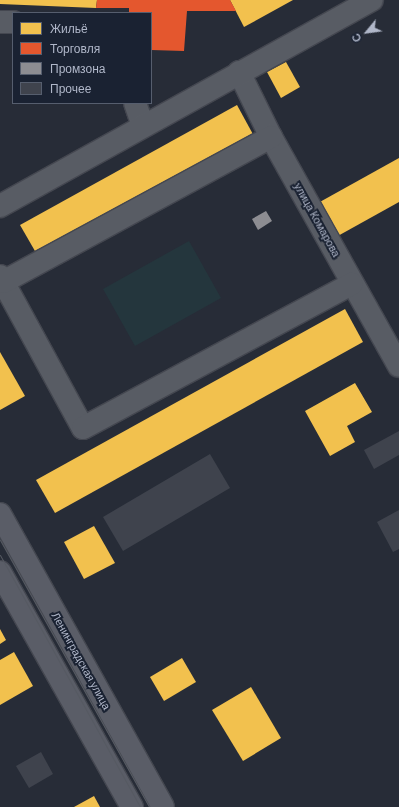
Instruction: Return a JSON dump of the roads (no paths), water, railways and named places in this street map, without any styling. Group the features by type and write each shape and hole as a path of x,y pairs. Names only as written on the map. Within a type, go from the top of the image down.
{"main road":[{"name":"Ленинградская улица","path":"0,514 163,807"},
{"path":"0,574 132,807"}],"street":[{"path":"0,206 239,72 372,0"},
{"path":"0,22 12,22"},
{"name":"улица Комарова","path":"239,72 272,137 352,284 399,366"},
{"path":"135,104 143,126"},
{"path":"272,137 2,279 83,428 352,284"}],"tram line":[{"path":"0,540 149,807"},
{"path":"0,555 140,807"}]}
